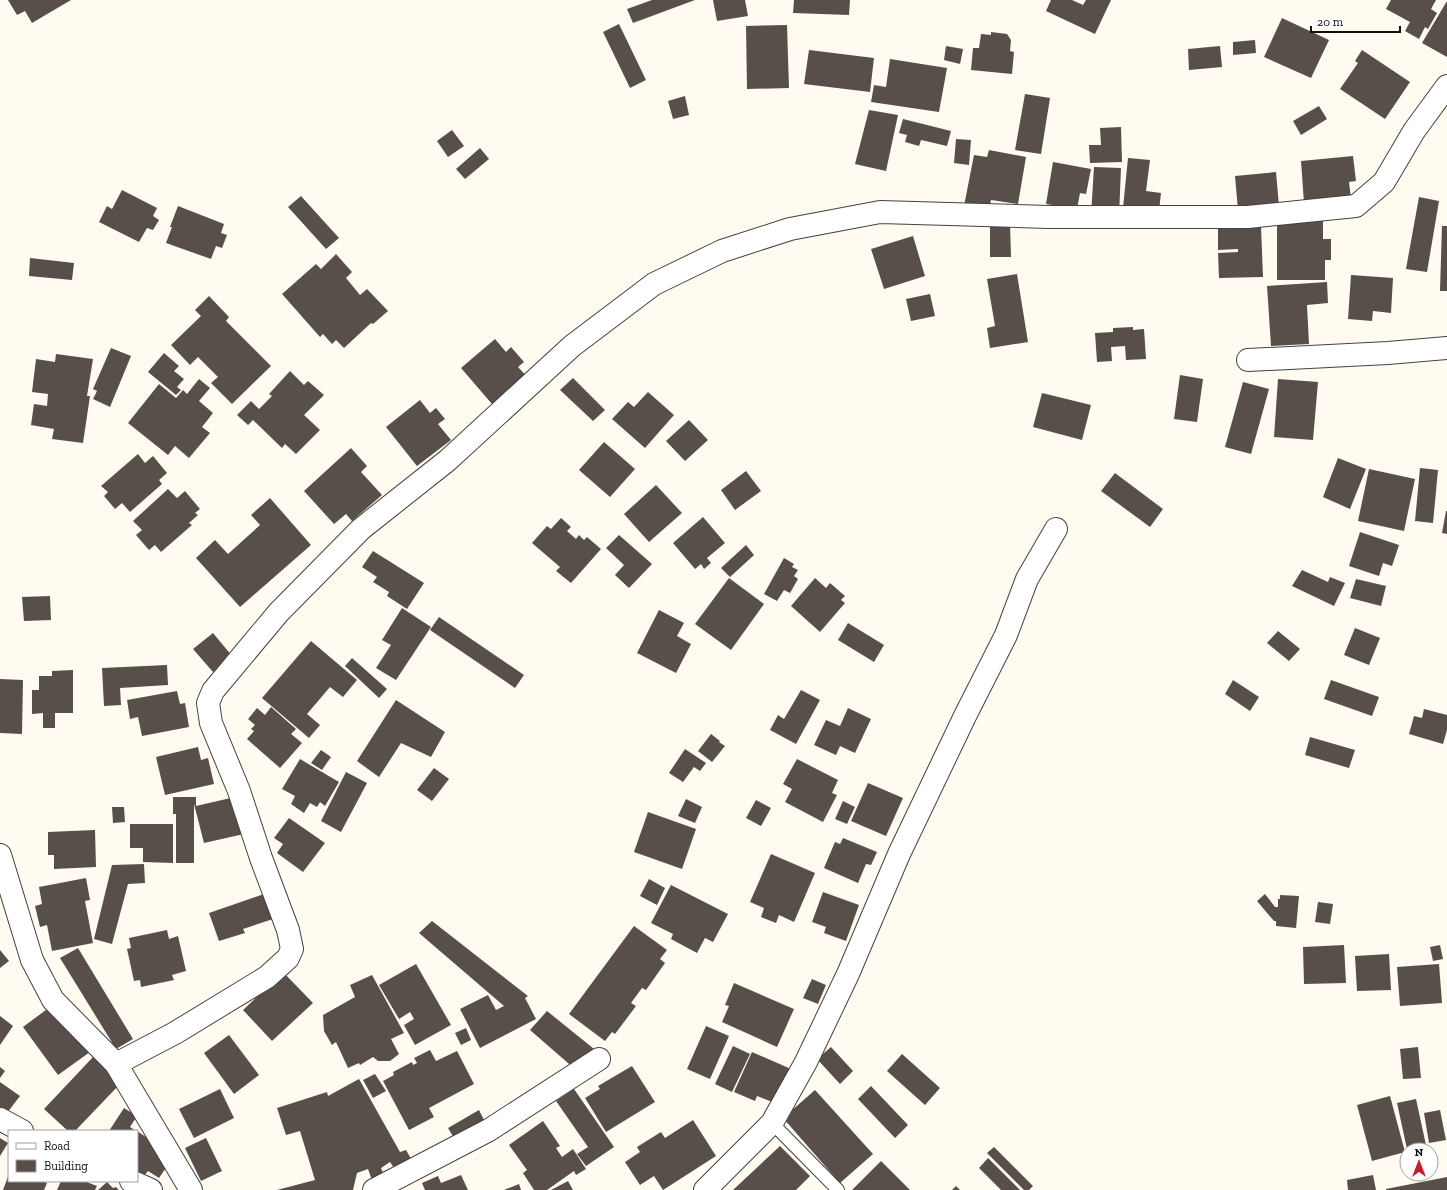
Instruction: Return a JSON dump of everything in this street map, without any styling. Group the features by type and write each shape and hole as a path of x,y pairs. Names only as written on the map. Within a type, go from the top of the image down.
{"street":[{"path":"116,1064 175,1033 267,977 288,958 292,949 288,930 261,858 239,791 212,724 208,703 213,691 280,612 361,529 448,460 572,346 654,284 722,250 790,228 880,212 1048,217 1248,217 1356,206 1384,182 1414,131 1447,86"},
{"path":"1248,360 1388,353 1447,348"},
{"path":"705,1190 772,1123 806,1062 848,974 903,847 965,716 1006,635 1027,579 1056,529"},
{"path":"0,855 32,960 53,1000 116,1064 191,1190"},
{"path":"374,1190 489,1130 599,1059"},
{"path":"0,1119 20,1130"},
{"path":"132,1182 151,1190"}],"lane":[{"path":"772,1123 838,1190"}],"building":[{"path":"8,0 71,0 32,23 25,11 17,15"},
{"path":"652,0 695,0 633,23 627,9"},
{"path":"713,0 745,0 748,16 717,21"},
{"path":"794,0 850,0 849,15 793,13"},
{"path":"1051,0 1072,0 1083,5 1086,0 1111,0 1095,34 1046,11"},
{"path":"1391,0 1436,0 1431,9 1437,13 1428,29 1425,27 1419,39 1405,31 1410,22 1386,9"},
{"path":"1447,1 1447,57 1422,43"},
{"path":"1282,18 1329,40 1311,78 1264,57"},
{"path":"619,24 646,80 630,88 603,32"},
{"path":"787,25 789,88 747,89 746,26"},
{"path":"991,32 1007,34 1011,40 1010,51 1014,52 1012,74 971,70 973,48 979,48 981,34 991,35"},
{"path":"1255,40 1256,53 1233,55 1233,42"},
{"path":"946,46 963,49 960,64 944,60"},
{"path":"1220,46 1222,67 1189,70 1188,49"},
{"path":"809,50 874,58 870,92 804,84"},
{"path":"1362,50 1410,82 1385,119 1340,89 1358,63 1355,61"},
{"path":"890,59 947,68 939,112 871,102 874,85 886,87"},
{"path":"1025,94 1050,98 1041,154 1015,150"},
{"path":"685,96 689,115 673,119 668,101"},
{"path":"1319,106 1327,119 1301,135 1293,121"},
{"path":"869,110 898,115 886,171 855,164"},
{"path":"903,119 951,131 947,146 921,140 919,146 905,142 907,135 899,133"},
{"path":"1121,127 1122,162 1090,163 1089,145 1101,145 1100,128"},
{"path":"452,130 464,146 448,157 437,141"},
{"path":"956,139 971,140 969,165 954,163"},
{"path":"480,148 489,159 465,179 456,169"},
{"path":"989,150 1026,157 1018,204 991,200 989,211 964,206 974,155 987,157"},
{"path":"1353,156 1356,181 1349,182 1351,198 1304,203 1301,161"},
{"path":"1128,158 1150,160 1146,191 1161,193 1159,211 1123,208"},
{"path":"1053,162 1091,169 1086,194 1080,193 1077,209 1046,204"},
{"path":"1094,167 1121,168 1119,216 1091,215"},
{"path":"1276,172 1279,206 1238,210 1235,176"},
{"path":"122,190 157,208 153,216 159,220 153,230 147,228 139,242 99,222 107,206 112,209"},
{"path":"301,196 339,238 326,249 288,207"},
{"path":"1419,197 1439,201 1427,272 1406,269"},
{"path":"178,206 224,224 221,233 227,235 222,248 216,246 211,259 166,243"},
{"path":"1277,219 1323,220 1323,239 1331,239 1331,260 1325,260 1325,280 1277,280"},
{"path":"990,223 1010,223 1011,257 990,257"},
{"path":"1261,226 1263,277 1219,278 1218,253 1238,252 1238,249 1218,250 1218,227"},
{"path":"1442,226 1447,226 1447,291 1440,291"},
{"path":"913,236 925,276 884,289 871,249"},
{"path":"336,254 352,272 346,278 360,295 367,289 388,311 373,324 371,323 344,348 336,340 332,344 323,334 320,337 282,294 316,264 321,269"},
{"path":"30,258 74,263 72,280 29,276"},
{"path":"1017,274 1028,342 990,348 987,328 995,326 987,279"},
{"path":"1351,275 1393,278 1391,313 1373,311 1372,321 1348,319"},
{"path":"1327,282 1328,303 1307,305 1309,344 1271,346 1267,286"},
{"path":"930,294 935,316 911,321 906,299"},
{"path":"209,296 229,317 226,321 271,366 232,404 211,383 218,377 198,357 190,365 171,345 201,316 195,310"},
{"path":"1133,327 1133,330 1144,329 1146,359 1126,360 1125,346 1111,347 1112,361 1097,362 1095,333 1113,332 1113,328"},
{"path":"495,339 506,352 511,347 524,362 518,367 532,382 498,411 461,368"},
{"path":"111,348 131,356 110,407 93,399 97,391 93,389"},
{"path":"164,353 179,366 174,371 184,379 177,387 181,390 176,395 148,372"},
{"path":"56,354 93,359 87,396 90,396 83,443 52,439 54,429 31,425 34,404 47,406 48,394 32,392 36,359 55,362"},
{"path":"290,371 304,385 308,381 324,395 304,415 320,430 296,454 285,444 282,448 253,420 248,425 237,415 251,401 259,409 272,396 269,394"},
{"path":"1180,375 1203,379 1197,422 1174,419"},
{"path":"573,378 605,410 593,421 560,390"},
{"path":"199,379 210,388 199,401 213,413 202,427 210,433 189,458 175,446 168,455 128,423 159,384 176,398 183,390 187,394"},
{"path":"1278,379 1318,382 1313,440 1274,437"},
{"path":"1243,382 1269,389 1251,454 1225,447"},
{"path":"648,392 674,415 645,448 612,419 628,402 634,407"},
{"path":"1042,393 1091,405 1082,440 1033,427"},
{"path":"420,400 430,413 436,408 445,419 438,424 451,440 417,466 386,427"},
{"path":"689,420 708,440 685,461 666,441"},
{"path":"604,442 635,469 610,497 579,470"},
{"path":"351,448 367,466 361,472 382,495 352,521 346,514 334,524 304,491"},
{"path":"138,454 145,463 153,456 167,473 159,480 162,484 130,512 122,503 115,509 104,496 108,492 101,486"},
{"path":"1338,458 1366,469 1350,509 1323,497"},
{"path":"1420,468 1438,470 1433,523 1415,521"},
{"path":"1369,469 1415,479 1404,531 1358,521"},
{"path":"746,471 761,491 735,510 721,490"},
{"path":"1115,473 1163,509 1150,527 1101,491"},
{"path":"656,485 682,513 649,542 624,514"},
{"path":"168,489 177,498 185,491 200,509 195,513 198,515 189,523 192,525 161,552 155,545 149,550 136,535 142,530 133,521"},
{"path":"270,498 311,545 240,607 196,558 215,540 228,554 260,525 251,515"},
{"path":"1447,511 1447,534 1442,533"},
{"path":"703,517 725,543 707,558 711,563 704,569 701,564 695,569 673,543"},
{"path":"561,518 571,527 567,531 576,539 579,535 584,540 587,537 601,549 571,583 556,571 560,567 532,543 547,526 551,529"},
{"path":"1360,532 1399,545 1392,566 1383,563 1379,576 1349,566"},
{"path":"619,535 652,564 629,588 615,575 624,565 606,548"},
{"path":"746,545 754,555 730,577 721,568"},
{"path":"373,551 424,583 407,609 387,596 389,592 373,582 377,577 362,567"},
{"path":"784,558 794,564 792,567 798,570 794,576 798,579 790,593 784,590 777,601 764,594"},
{"path":"1302,570 1328,582 1330,577 1345,583 1334,606 1292,586"},
{"path":"729,578 764,604 731,650 695,624"},
{"path":"815,578 826,588 830,583 845,596 841,600 845,603 820,632 791,606"},
{"path":"1356,579 1386,586 1381,606 1350,598"},
{"path":"50,596 51,620 24,621 22,597"},
{"path":"402,608 431,627 396,680 376,668 391,645 382,640"},
{"path":"659,610 684,623 677,636 691,644 676,673 637,653"},
{"path":"439,617 524,675 515,688 430,630"},
{"path":"848,623 884,645 874,662 838,640"},
{"path":"1355,628 1380,638 1369,665 1344,655"},
{"path":"1278,631 1300,649 1289,661 1267,643"},
{"path":"213,633 232,656 213,672 193,649"},
{"path":"311,641 357,680 343,697 330,687 307,714 320,725 309,738 262,698"},
{"path":"352,658 387,689 379,698 345,666"},
{"path":"167,665 168,685 120,688 121,705 104,706 102,668"},
{"path":"73,670 73,713 55,713 55,728 43,728 43,713 32,714 32,690 39,690 39,676 52,676 52,671"},
{"path":"0,679 23,680 22,734 0,733"},
{"path":"1233,680 1259,697 1250,711 1225,694"},
{"path":"1331,680 1379,697 1372,716 1324,699"},
{"path":"801,690 820,700 796,744 770,730 778,715 784,719"},
{"path":"177,691 180,704 185,703 189,727 142,736 138,717 130,719 127,700"},
{"path":"396,700 445,732 431,757 401,743 379,777 357,761"},
{"path":"271,707 296,729 291,734 302,743 280,768 247,739 254,731 251,729 255,725 248,719 257,708 265,715"},
{"path":"848,708 871,719 855,753 840,746 836,755 814,745 826,720 840,726"},
{"path":"1424,709 1447,715 1447,730 1443,744 1409,734 1414,716 1422,718"},
{"path":"711,734 725,746 712,762 698,751"},
{"path":"1310,737 1355,750 1349,768 1305,755"},
{"path":"198,747 201,760 208,758 214,784 165,795 156,757"},
{"path":"685,749 706,763 700,771 694,767 683,782 669,773"},
{"path":"321,750 331,757 322,770 311,763"},
{"path":"300,759 339,782 325,806 320,802 317,807 310,803 304,813 291,804 295,796 282,789"},
{"path":"797,759 838,780 832,793 837,795 823,822 785,802 792,789 783,784"},
{"path":"434,768 449,779 432,801 417,790"},
{"path":"346,772 367,783 341,832 321,821"},
{"path":"868,783 903,798 886,836 851,821"},
{"path":"173,797 196,797 196,806 235,797 244,834 204,843 194,804 194,863 176,863 176,814 173,814"},
{"path":"686,799 702,807 695,823 678,816"},
{"path":"756,800 771,808 761,826 746,818"},
{"path":"843,801 855,807 847,824 835,819"},
{"path":"112,807 124,807 125,822 113,823"},
{"path":"648,812 696,829 682,869 634,852"},
{"path":"289,818 325,843 303,872 277,853 283,844 274,838"},
{"path":"130,824 173,824 173,863 143,862 143,848 130,848"},
{"path":"95,830 96,867 54,869 54,855 48,855 48,832"},
{"path":"843,838 877,852 871,865 866,864 858,883 824,868 835,842 840,844"},
{"path":"771,854 815,873 794,922 779,915 776,923 761,917 764,908 750,902"},
{"path":"144,864 145,883 128,884 112,944 94,939 112,865"},
{"path":"86,878 90,900 85,901 93,943 52,951 47,925 40,927 35,906 42,904 39,887"},
{"path":"649,879 665,888 657,905 640,896"},
{"path":"671,885 728,914 713,942 705,938 697,953 671,939 673,934 651,923"},
{"path":"823,892 859,905 846,941 824,933 826,927 812,922"},
{"path":"264,894 273,919 243,929 245,933 219,941 209,913"},
{"path":"1265,894 1275,907 1278,907 1278,899 1280,899 1280,895 1299,896 1296,928 1276,926 1276,921 1274,921 1257,901"},
{"path":"1318,902 1333,904 1330,924 1315,922"},
{"path":"432,921 528,996 525,998 536,1019 480,1048 460,1009 488,995 496,1010 504,1006 419,933"},
{"path":"634,926 667,950 660,959 665,963 646,990 642,988 631,1003 636,1006 615,1034 612,1032 605,1041 569,1014"},
{"path":"167,930 169,939 178,936 186,971 172,975 174,980 141,987 140,980 134,981 127,949 131,948 129,938"},
{"path":"1344,945 1346,983 1304,984 1303,947"},
{"path":"1440,945 1443,959 1433,961 1430,947"},
{"path":"78,948 133,1039 116,1049 60,958"},
{"path":"0,950 9,961 0,968"},
{"path":"1389,954 1391,990 1357,991 1355,956"},
{"path":"416,964 451,1025 415,1045 404,1025 414,1019 410,1012 399,1019 379,985"},
{"path":"1439,964 1442,1003 1400,1006 1397,967"},
{"path":"283,972 313,1003 272,1041 243,1010"},
{"path":"372,975 404,1033 391,1039 399,1054 390,1061 378,1061 373,1057 360,1065 359,1063 348,1068 336,1042 332,1045 324,1031 323,1015 355,997 350,985"},
{"path":"812,979 826,985 818,1004 803,998"},
{"path":"734,983 794,1009 777,1047 722,1022 729,1006 725,1005"},
{"path":"54,1004 90,1052 58,1075 23,1027"},
{"path":"547,1011 599,1053 576,1070 530,1030"},
{"path":"0,1016 13,1026 0,1045"},
{"path":"706,1026 729,1036 710,1079 687,1069"},
{"path":"466,1028 471,1040 461,1045 455,1033"},
{"path":"229,1035 259,1075 234,1094 204,1053"},
{"path":"733,1046 750,1054 732,1092 715,1084"},
{"path":"831,1047 853,1071 840,1084 817,1059"},
{"path":"1418,1047 1421,1078 1403,1079 1400,1049"},
{"path":"430,1050 436,1061 457,1051 474,1084 429,1108 434,1117 409,1130 383,1081 394,1075 393,1072 412,1062 413,1065 417,1063 414,1058"},
{"path":"752,1052 791,1069 775,1103 757,1096 755,1101 734,1092"},
{"path":"902,1054 940,1088 925,1105 887,1071"},
{"path":"93,1057 120,1084 76,1130 67,1130 44,1109"},
{"path":"632,1066 655,1102 606,1132 585,1098 600,1089 598,1086"},
{"path":"0,1067 5,1071 0,1078"},
{"path":"375,1074 386,1091 373,1098 363,1080"},
{"path":"359,1079 400,1152 406,1150 414,1164 397,1172 390,1162 381,1168 385,1178 373,1183 368,1169 357,1173 353,1190 277,1190 315,1180 300,1131 286,1135 277,1108 327,1092 328,1096"},
{"path":"0,1082 20,1096 7,1113 0,1108"},
{"path":"871,1086 908,1125 895,1138 858,1099"},
{"path":"220,1089 234,1118 194,1138 179,1109"},
{"path":"574,1089 614,1147 586,1166 577,1154 588,1147 556,1101"},
{"path":"815,1090 873,1154 840,1183 783,1118"},
{"path":"1390,1096 1402,1142 1399,1142 1399,1154 1372,1161 1357,1105"},
{"path":"1416,1099 1425,1142 1405,1142 1397,1103"},
{"path":"124,1108 137,1116 130,1127 134,1130 110,1130"},
{"path":"479,1110 484,1120 454,1138 448,1128"},
{"path":"1440,1110 1446,1140 1429,1142 1424,1113"},
{"path":"693,1120 716,1156 663,1190 654,1176 640,1185 625,1162 640,1152 637,1147 661,1132 665,1138"},
{"path":"543,1121 560,1146 556,1148 562,1157 573,1149 586,1169 576,1175 574,1171 547,1190 534,1190 523,1173 527,1170 509,1145"},
{"path":"138,1132 161,1147 170,1162 159,1178 148,1171 143,1177 138,1174"},
{"path":"0,1138 8,1143 0,1156"},
{"path":"206,1138 222,1171 201,1181 185,1148"},
{"path":"780,1146 810,1176 796,1190 733,1190"},
{"path":"994,1147 1033,1186 1029,1190 1024,1190 987,1153"},
{"path":"988,1158 1020,1190 1001,1190 979,1168"},
{"path":"881,1161 910,1190 852,1190"},
{"path":"461,1175 468,1190 425,1190 422,1183 438,1176 441,1183"},
{"path":"1373,1175 1376,1190 1348,1190 1347,1180"},
{"path":"8,1177 8,1182 47,1183 44,1190 3,1190"},
{"path":"1447,1177 1447,1190 1386,1190 1422,1182 1439,1182 1439,1179"},
{"path":"568,1181 573,1190 551,1190"},
{"path":"61,1182 87,1182 97,1186 95,1190 57,1190"},
{"path":"107,1182 113,1188 116,1187 119,1190 98,1190"},
{"path":"519,1184 521,1190 504,1190"},
{"path":"956,1186 960,1190 952,1190"}]}
